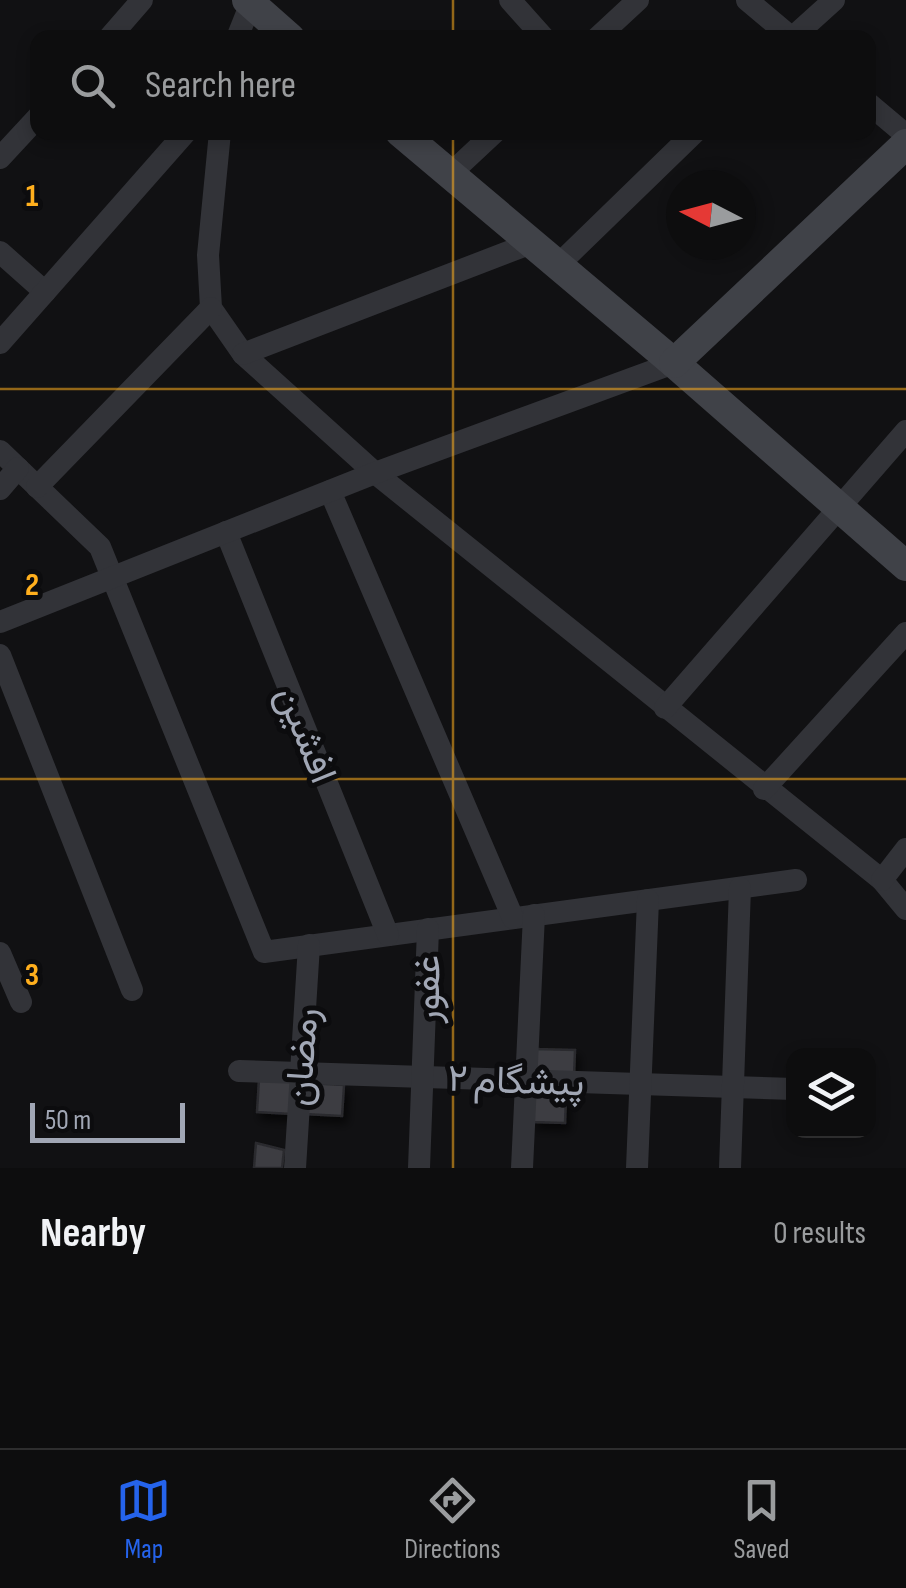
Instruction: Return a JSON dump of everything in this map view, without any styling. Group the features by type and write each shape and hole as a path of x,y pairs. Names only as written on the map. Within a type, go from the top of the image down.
{"street":[{"path":"115,30 142,0"},
{"path":"510,0 537,30"},
{"path":"606,30 638,0"},
{"path":"747,0 783,30"},
{"path":"801,30 834,0"},
{"path":"240,30 249,2 281,30"},
{"path":"876,110 906,135"},
{"path":"0,158 30,125"},
{"path":"0,343 179,140"},
{"path":"219,140 208,255 211,308 243,354 376,473 764,789 882,880 906,910"},
{"path":"409,140 674,363 906,566"},
{"path":"449,175 486,140"},
{"path":"556,267 686,140"},
{"path":"0,622 376,473 674,363 906,144"},
{"path":"243,354 529,244"},
{"path":"0,252 45,292"},
{"path":"37,487 211,308"},
{"path":"665,708 906,430"},
{"path":"0,450 100,547 264,952 796,880"},
{"path":"0,489 18,468"},
{"path":"330,491 524,917 522,1168"},
{"name":"افشین","path":"226,532 388,935"},
{"path":"764,789 906,633"},
{"path":"0,655 132,990"},
{"path":"882,880 906,850"},
{"path":"730,1168 740,888"},
{"path":"637,1168 648,900"},
{"name":"غفور","path":"419,1168 428,929"},
{"name":"رمضان","path":"295,1168 309,946"},
{"path":"0,953 20,1002"},
{"name":"پیشگام ۲","path":"238,1071 786,1089"}],"building":[{"path":"533,1049 575,1050 574,1075 532,1074"},
{"path":"259,1079 293,1080 292,1114 257,1112"},
{"path":"306,1083 344,1085 342,1116 305,1114"},
{"path":"534,1095 566,1096 565,1123 533,1122"},
{"path":"256,1143 284,1150 282,1168 254,1168"}]}
